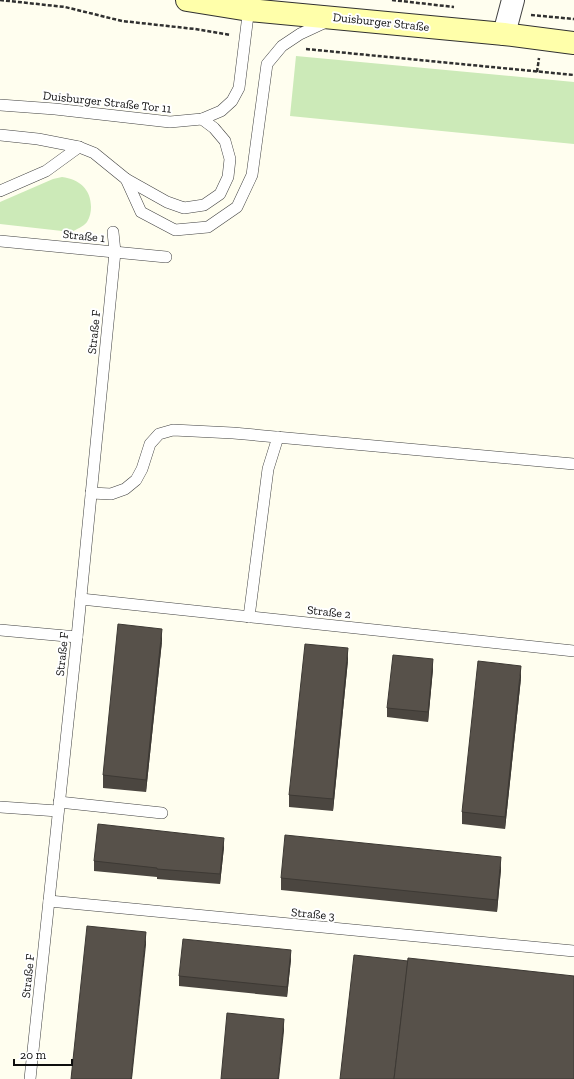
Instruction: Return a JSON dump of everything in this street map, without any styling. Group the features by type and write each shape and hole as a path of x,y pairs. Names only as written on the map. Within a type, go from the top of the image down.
{"main road":[{"name":"Duisburger Straße","path":"187,0 249,5 334,18 504,34 574,43"}],"street":[{"path":"504,34 513,0"}],"lane":[{"name":"Duisburger Straße Tor 11","path":"0,105 55,109 170,122 202,119 221,111 232,101 239,88 249,5"},
{"path":"126,179 141,212 175,230 208,227 238,207 252,175 267,64 282,46 300,34 334,18"},
{"path":"0,135 38,139 79,147 94,153 126,179 167,202 184,208 204,205 220,194 228,178 230,159 224,141 214,128 202,119"},
{"path":"0,191 46,171 79,147"},
{"name":"Straße F","path":"30,1079 81,599 115,252 113,232"},
{"name":"Straße 1","path":"0,241 166,257"},
{"path":"91,493 111,494 126,489 136,480 142,469 150,444 159,434 173,430 233,432 574,464"},
{"path":"249,617 268,469 278,437"},
{"name":"Straße 2","path":"81,599 574,651"},
{"path":"0,630 77,637"},
{"path":"0,806 59,807 162,813"},
{"name":"Straße 3","path":"49,901 574,951"}],"green space":[{"path":"296,56 574,82 574,144 290,116"},
{"path":"62,177 79,183 89,195 91,213 84,225 71,232 0,224 0,202 53,179"}],"building":[{"path":"118,624 162,629 146,780 103,775"},
{"path":"305,644 348,648 333,799 289,795"},
{"path":"393,655 433,659 428,712 387,708"},
{"path":"478,661 521,666 505,817 462,812"},
{"path":"98,824 224,838 220,874 157,869 94,861"},
{"path":"285,835 501,857 497,900 281,878"},
{"path":"87,926 146,932 131,1079 71,1079"},
{"path":"183,939 291,950 287,987 179,976"},
{"path":"354,955 408,961 394,1079 340,1079"},
{"path":"408,958 574,976 574,1079 394,1079"},
{"path":"227,1013 284,1019 278,1079 221,1079"}]}
